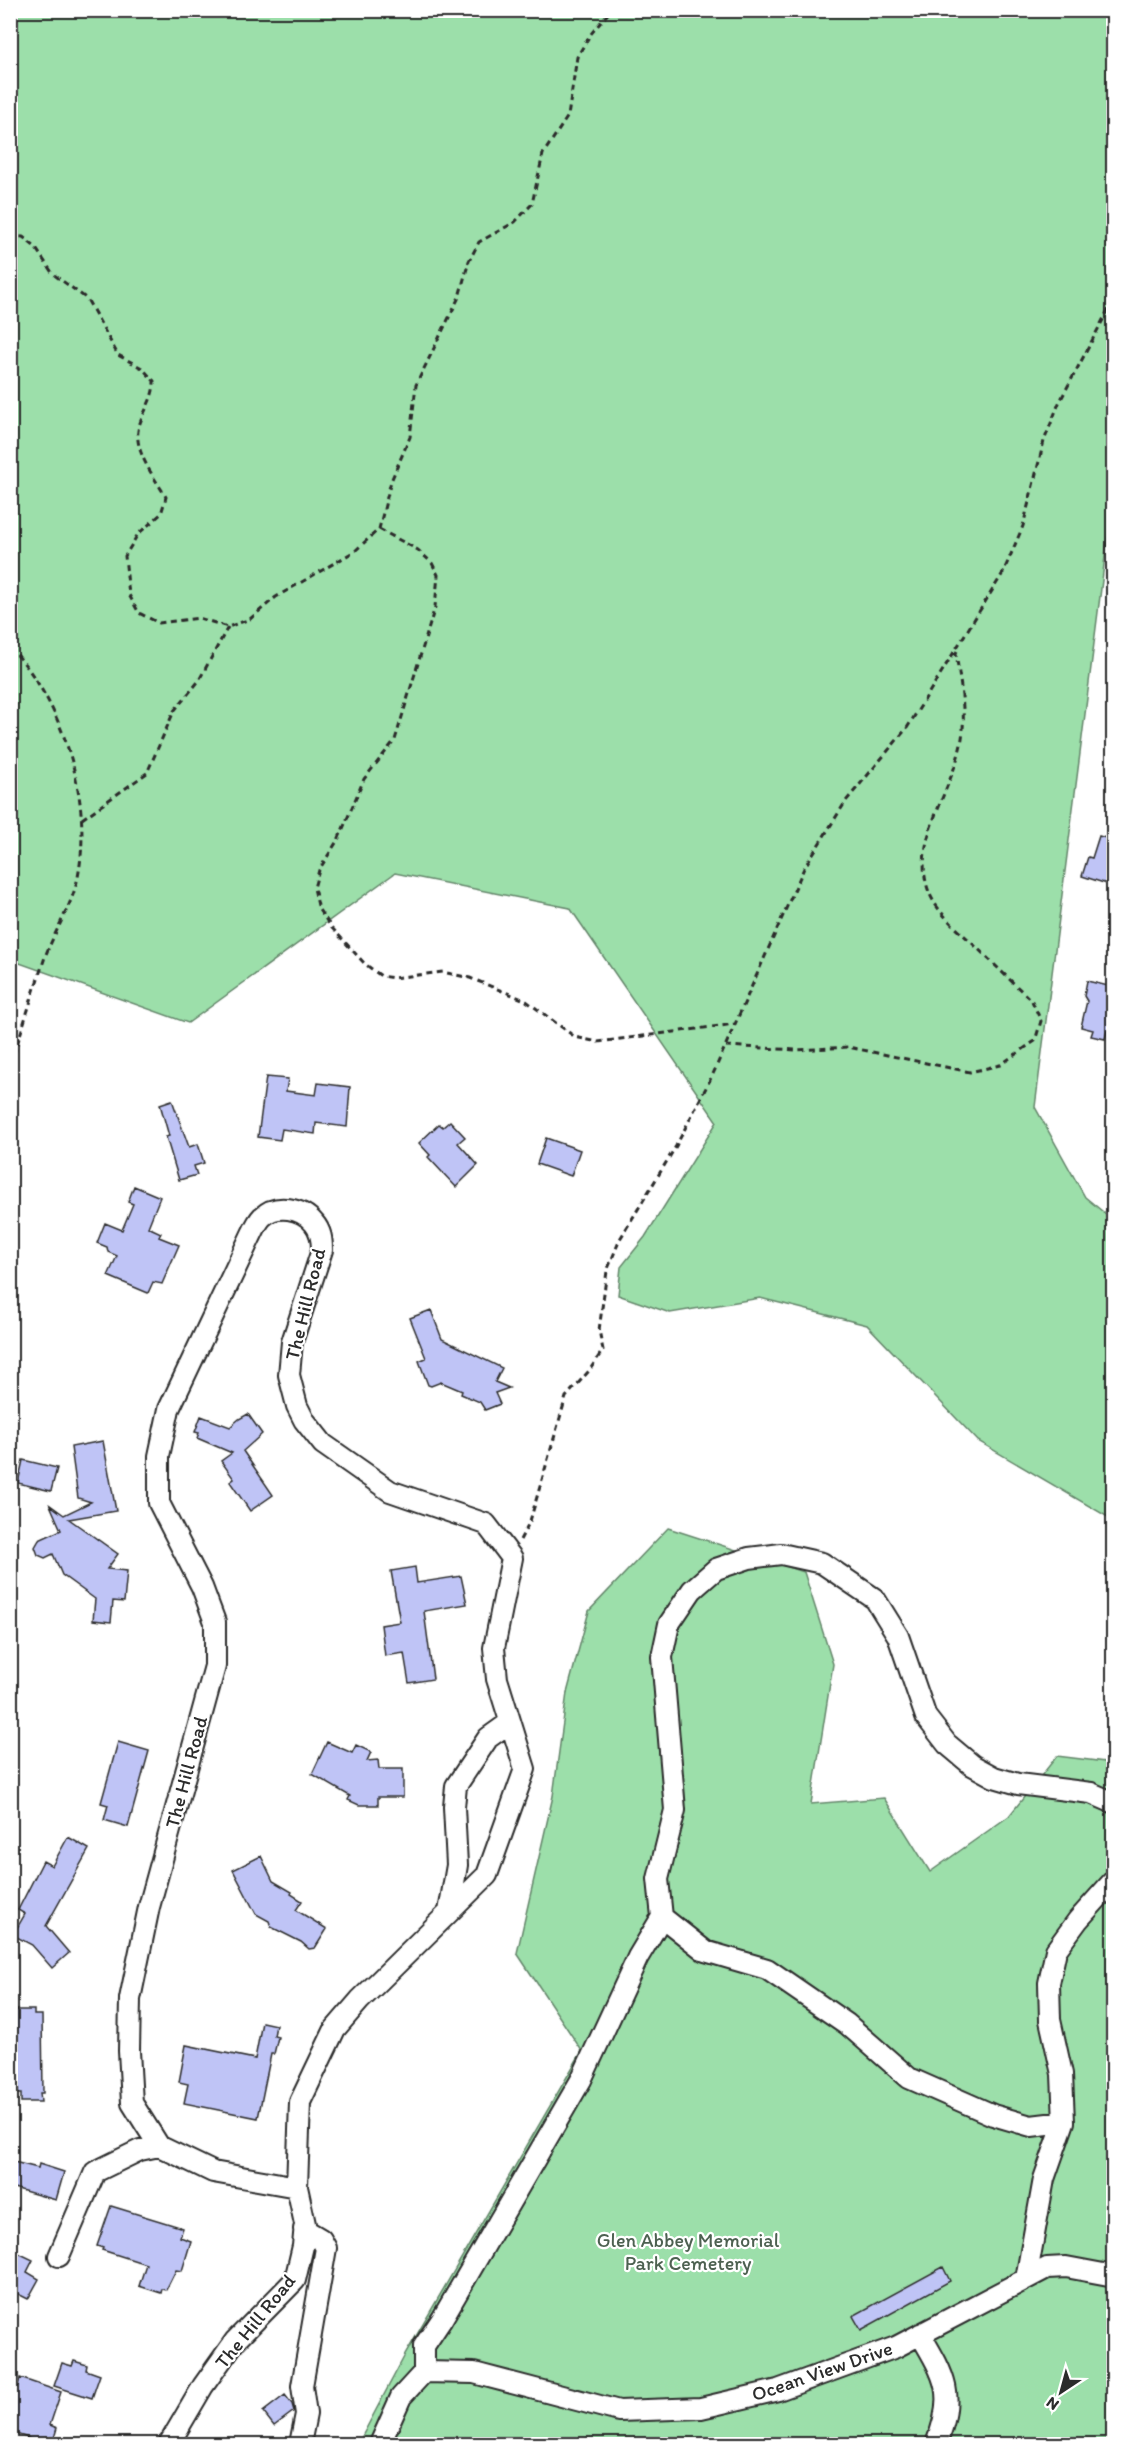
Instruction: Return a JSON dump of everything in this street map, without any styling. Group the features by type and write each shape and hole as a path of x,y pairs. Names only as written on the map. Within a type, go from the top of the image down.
{"street":[{"name":"The Hill Road","path":"159,2146 132,2103 129,2051 130,1999 149,1907 215,1666 215,1622 202,1587 159,1503 159,1456 169,1410 261,1218 278,1209 298,1211 314,1222 322,1240 322,1250 292,1342 289,1358 289,1375 297,1406 312,1433 335,1454 390,1491 486,1524 512,1558 494,1648 497,1679 525,1769 487,1875 334,2029 300,2102 297,2187 304,2229 295,2280 235,2342 203,2386 170,2445"},
{"path":"380,2445 401,2397 424,2372 424,2346 448,2310 581,2080 638,1957 662,1917 658,1880 675,1810 662,1657 669,1624 692,1590 716,1569 749,1558 781,1554 822,1563 875,1599 898,1636 927,1717 947,1744 972,1765 994,1777 1018,1784 1091,1793 1113,1803"},
{"path":"449,1912 457,1865 454,1807 456,1786 488,1738 509,1723"},
{"path":"1026,2279 1044,2179 1064,2122 1062,2074 1050,2020 1049,1983 1056,1950 1078,1920 1113,1880"},
{"path":"662,1917 705,1951 767,1969 847,2024 909,2078 993,2115 1030,2126 1064,2122"},
{"path":"59,2256 86,2197 94,2172 140,2150 159,2146 213,2172 297,2187"},
{"path":"300,2445 306,2414 302,2386 326,2248 321,2239 304,2229"},
{"name":"Ocean View Drive","path":"424,2372 474,2373 619,2411 701,2408 778,2390 896,2347 1047,2268 1066,2267 1113,2276"},
{"path":"921,2334 939,2365 948,2394 942,2428 936,2445"}],"path":[{"path":"10,236 23,237 35,247 53,274 87,299 118,355 142,368 154,381 154,392 138,429 141,454 166,497 161,514 138,534 125,556 129,595 139,613 159,623 200,618 228,627 250,619 276,597 355,551 379,530 391,481 410,437 416,385 459,297 469,261 479,242 515,222 532,204 543,154 568,116 577,57 590,35 611,10"},
{"path":"512,1558 530,1521 566,1397 589,1371 603,1350 599,1330 606,1270 615,1249 676,1146 726,1046 804,868 846,801 906,728 1003,573 1023,526 1044,441 1059,402 1113,299"},
{"path":"379,530 418,550 432,562 438,575 435,607 395,740 364,779 339,838 319,870 314,888 319,910 365,964 381,976 393,978 444,972 470,978 525,1000 575,1037 598,1042 735,1024"},
{"path":"82,820 147,773 174,711 198,682 228,627"},
{"path":"726,1046 797,1050 848,1047 970,1072 1000,1065 1035,1041 1041,1021 1032,1002 942,913 930,893 925,872 926,843 955,770 962,741 963,703 956,653 966,633"},
{"path":"10,647 42,691 69,744 82,820 78,876 71,899 46,955 10,1066"}],"green space":[{"path":"11,10 1113,11 1113,494 1035,1107 1085,1197 1113,1220 1113,1520 978,1441 867,1325 760,1298 670,1313 618,1295 621,1267 645,1237 717,1122 570,908 395,873 188,1023 11,960"},
{"name":"Glen Abbey Memorial Park Cemetery","path":"668,1528 804,1572 833,1664 811,1804 884,1798 930,1872 1009,1816 1057,1756 1113,1763 1113,2444 358,2444 405,2355 582,2051 517,1953 553,1796 567,1693 589,1611"}],"building":[{"path":"1099,836 1113,840 1113,874 1110,885 1082,876 1088,857 1092,858"},
{"path":"1087,981 1113,987 1113,1032 1107,1031 1105,1039 1091,1036 1093,1030 1081,1027 1087,1001 1084,996"},
{"path":"266,1077 288,1079 286,1091 316,1095 318,1083 350,1087 347,1127 316,1123 315,1134 282,1129 280,1140 258,1137"},
{"path":"172,1100 189,1147 198,1144 204,1163 194,1166 197,1175 179,1180 166,1137 169,1136 160,1104"},
{"path":"450,1121 465,1137 458,1143 478,1165 456,1187 428,1157 430,1155 419,1143 439,1124 443,1127"},
{"path":"546,1138 580,1150 571,1176 537,1164"},
{"path":"134,1186 160,1197 148,1227 161,1233 159,1237 179,1245 162,1284 153,1282 148,1293 108,1276 117,1256 108,1252 107,1247 97,1243 105,1223 122,1230 133,1204 128,1202"},
{"path":"431,1310 442,1339 502,1368 495,1382 509,1388 495,1393 500,1404 485,1410 480,1402 461,1394 462,1391 441,1382 428,1385 419,1361 426,1358 410,1318"},
{"path":"248,1414 262,1434 243,1451 273,1495 250,1511 230,1482 234,1479 221,1461 232,1453 197,1438 199,1433 195,1432 201,1416 230,1427"},
{"path":"103,1441 116,1511 69,1519 118,1554 107,1569 127,1571 124,1602 113,1601 111,1622 93,1620 95,1599 62,1575 53,1554 45,1558 38,1555 35,1547 39,1540 61,1530 50,1505 64,1515 91,1502 78,1498 71,1447"},
{"path":"23,1460 57,1468 51,1491 18,1483"},
{"path":"415,1567 417,1583 461,1576 467,1604 424,1611 433,1679 409,1683 404,1653 385,1656 381,1625 400,1622 391,1571"},
{"path":"118,1742 149,1751 128,1827 104,1820 108,1805 101,1803"},
{"path":"327,1742 352,1753 356,1745 371,1752 367,1761 378,1760 379,1769 403,1769 403,1797 378,1797 378,1805 359,1805 348,1800 350,1796 312,1774"},
{"path":"68,1837 89,1849 46,1926 69,1953 52,1968 32,1945 13,1935 25,1914 18,1910 43,1861 52,1866"},
{"path":"261,1856 273,1881 302,1901 296,1910 327,1929 315,1948 309,1949 301,1942 271,1927 269,1921 256,1914 233,1870"},
{"path":"10,2010 34,2010 34,2015 42,2015 43,2093 40,2093 41,2102 21,2102 21,2094 18,2094 18,2069 11,2069"},
{"path":"262,2022 276,2025 274,2036 278,2037 274,2054 271,2054 258,2118 184,2103 188,2084 179,2082 186,2045 255,2059"},
{"path":"10,2161 38,2168 39,2164 64,2172 56,2200 10,2187"},
{"path":"111,2206 183,2228 180,2237 191,2241 182,2271 176,2270 166,2290 162,2289 161,2293 139,2286 146,2264 102,2250 103,2248 97,2246"},
{"path":"10,2249 33,2260 27,2272 39,2279 28,2299 10,2290"},
{"path":"943,2267 950,2281 861,2330 853,2316"},
{"path":"74,2361 87,2365 86,2370 100,2375 92,2398 54,2386 62,2363 72,2366"},
{"path":"20,2378 61,2392 50,2425 57,2428 52,2445 29,2445 31,2439 10,2432 10,2383 18,2385"},
{"path":"285,2395 294,2411 274,2426 263,2412"}]}
